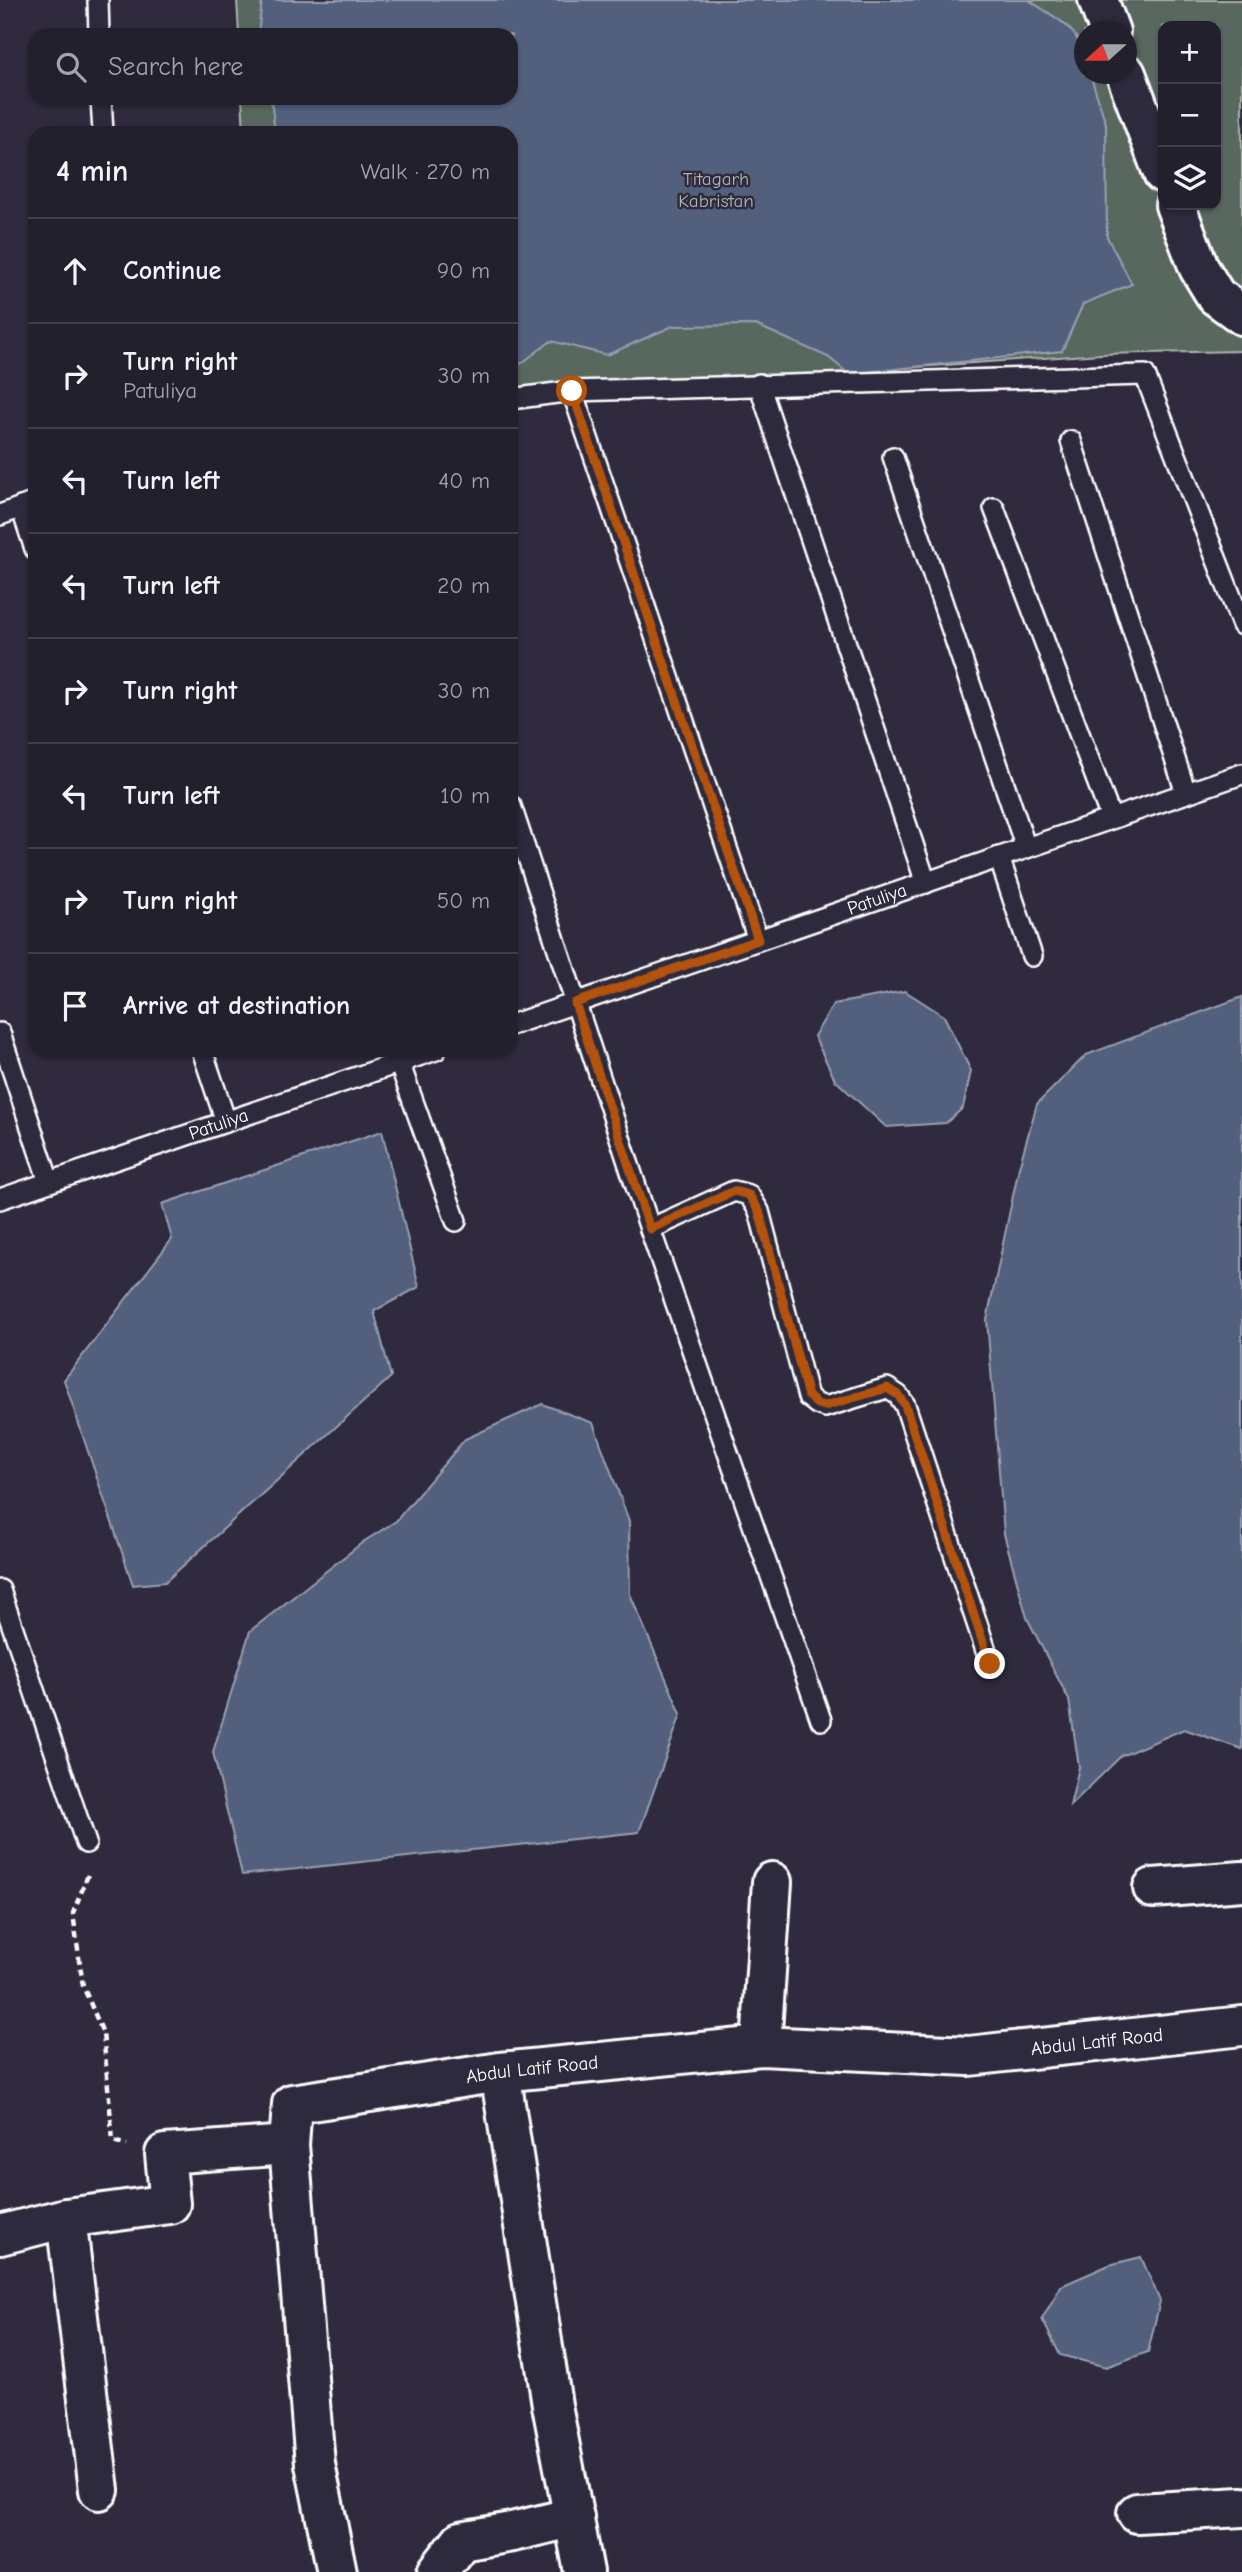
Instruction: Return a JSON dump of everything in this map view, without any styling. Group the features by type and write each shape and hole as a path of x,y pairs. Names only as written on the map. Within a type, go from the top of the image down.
{"street":[{"path":"1098,0 1106,21"},
{"path":"1130,84 1158,160"},
{"path":"1177,210 1199,268 1210,287 1216,296 1242,315"},
{"path":"1153,1888 1242,1881"},
{"path":"761,2046 772,1882"},
{"name":"Abdul Latif Road","path":"337,2572 316,2464 289,2145 292,2104 500,2072 761,2046 969,2056 1242,2026"},
{"path":"500,2072 552,2405 584,2572"},
{"path":"0,2235 66,2218 170,2204 165,2154 289,2145"},
{"path":"66,2218 99,2490"},
{"path":"1137,2513 1242,2507"},
{"path":"437,2572 461,2541 574,2517"}],"lane":[{"path":"98,0 99,28"},
{"path":"102,105 103,126"},
{"path":"518,398 572,391 759,384 1144,375 1242,625"},
{"path":"759,384 926,883"},
{"path":"572,391 758,940"},
{"path":"1071,441 1186,793"},
{"path":"893,457 1026,848"},
{"path":"0,515 28,504"},
{"path":"994,508 1111,818"},
{"name":"Patuliya","path":"518,1022 1242,774"},
{"path":"518,828 650,1229 821,1720"},
{"path":"999,858 1032,956"},
{"path":"0,1033 49,1182"},
{"path":"204,1057 226,1122"},
{"name":"Patuliya","path":"0,1199 226,1122 394,1057"},
{"path":"397,1057 456,1221"},
{"path":"650,1229 734,1191 749,1195 759,1211 808,1396 817,1404 825,1406 887,1388 898,1395 905,1405 990,1664"},
{"path":"0,1590 86,1843"}],"path":[{"path":"86,1843 91,1868 74,1913 83,1986 103,2033 113,2141 165,2154"}],"green space":[{"name":"Titagarh Kabristan","path":"237,0 1242,0 1242,351 1101,354 518,396 518,126 244,126 242,105 518,105 518,28 239,28"}],"water":[{"name":"Titagarh Kabristan","path":"262,0 1029,0 1074,34 1074,84 1093,84 1106,124 1107,237 1132,284 1083,304 1062,351 849,374 828,357 756,325 673,326 607,355 551,341 518,366 518,126 274,126 272,105 518,105 518,28 259,28"},
{"path":"905,991 944,1016 971,1071 963,1108 946,1123 886,1127 835,1080 814,1036 834,1004"},
{"path":"1242,997 1242,1749 1184,1729 1121,1756 1070,1806 1079,1767 1069,1700 1027,1618 1004,1534 987,1320 1019,1167 1037,1104 1086,1055"},
{"path":"382,1131 419,1287 374,1311 391,1377 165,1582 133,1585 64,1380 172,1239 162,1204"},
{"path":"542,1404 593,1423 629,1521 630,1594 681,1714 639,1832 242,1875 213,1752 250,1631 363,1542 396,1521 465,1439"},
{"path":"1141,2257 1160,2301 1148,2352 1106,2367 1060,2355 1042,2319 1061,2286 1109,2265"}],"route":[{"path":"572,391 758,940 575,1003 650,1229 734,1191 749,1195 759,1211 808,1396 817,1404 825,1406 887,1388 898,1395 905,1405 990,1664"}]}
